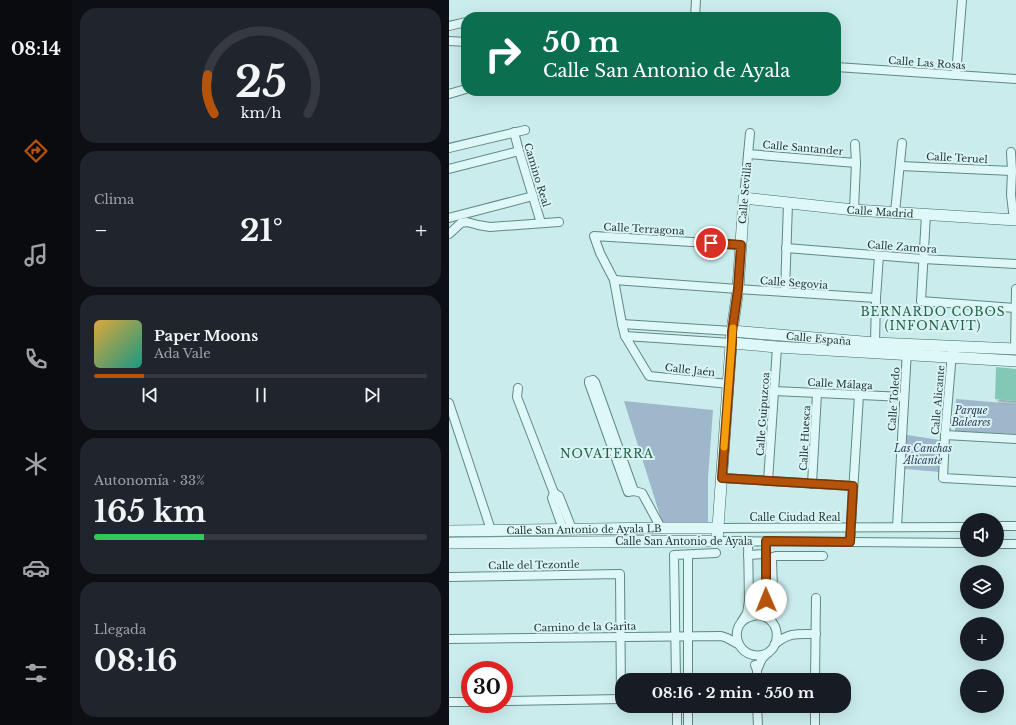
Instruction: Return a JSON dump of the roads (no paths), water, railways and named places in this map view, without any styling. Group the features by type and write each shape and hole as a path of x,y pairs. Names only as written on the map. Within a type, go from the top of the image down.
{"street":[{"path":"695,12 696,0"},
{"path":"956,75 962,0"},
{"path":"449,26 461,23"},
{"path":"449,41 461,42"},
{"name":"Calle Las Rosas","path":"841,67 1016,79"},
{"path":"449,94 461,90"},
{"name":"Camino Real","path":"449,148 525,130"},
{"name":"Camino Real","path":"514,132 541,224"},
{"name":"Calle Sevilla","path":"717,541 732,337 738,289 750,133"},
{"path":"895,212 902,143"},
{"path":"854,210 856,163 855,144"},
{"path":"449,169 519,151"},
{"path":"1011,152 1011,195 1015,220"},
{"name":"Calle Santander","path":"748,154 856,163"},
{"name":"Calle Teruel","path":"900,166 1012,171"},
{"path":"449,218 466,218 533,196"},
{"name":"Calle Madrid","path":"744,198 854,210 1015,220"},
{"path":"785,292 788,203"},
{"path":"926,215 921,301 1015,308"},
{"path":"466,218 478,225 490,227 559,222"},
{"path":"451,232 466,218"},
{"name":"Calle Terragona","path":"614,280 594,236 741,245"},
{"name":"Calle Zamora","path":"786,248 879,256 1016,264"},
{"path":"875,343 879,256"},
{"path":"614,280 625,336"},
{"name":"Calle Segovia","path":"614,280 876,298"},
{"path":"1015,349 1016,289"},
{"name":"Calle España","path":"622,324 732,337 777,347 952,352 1015,349"},
{"name":"Calle España","path":"625,336 732,337 875,343 907,350"},
{"name":"Calle Jaén","path":"625,336 649,376 729,384"},
{"name":"Calle Guipuzcoa","path":"768,481 777,347"},
{"name":"Calle Toledo","path":"897,527 907,350"},
{"name":"Calle España","path":"952,352 1016,361"},
{"name":"Calle Alicante","path":"952,352 943,478 1016,482"},
{"path":"608,426 589,383 591,380 595,382 619,457 628,492 634,491 642,493 661,528"},
{"path":"518,388 517,397 554,493 559,496 568,529"},
{"name":"Calle Málaga","path":"774,390 904,397"},
{"name":"Calle Huesca","path":"812,484 817,393"},
{"path":"850,542 859,395"},
{"path":"449,403 491,530"},
{"path":"945,435 1016,439"},
{"path":"722,478 853,486"},
{"name":"Calle Ciudad Real","path":"718,528 960,526"},
{"path":"1004,526 1016,526"},
{"path":"590,542 591,528"},
{"name":"Calle San Antonio de Ayala LB","path":"449,530 718,528"},
{"name":"Calle San Antonio de Ayala","path":"449,543 717,541 960,543"},
{"path":"748,541 749,601 747,613 737,631 738,644 741,649 757,656 768,653"},
{"path":"757,670 763,658 775,644 777,635 774,624 768,612 766,600 766,541"},
{"path":"1004,544 1016,544"},
{"path":"676,673 674,555 716,553"},
{"path":"688,554 688,673"},
{"path":"748,555 766,554"},
{"path":"766,591 773,589 773,557 823,556"},
{"name":"Calle del Tezontle","path":"449,577 620,574 620,637"},
{"path":"815,673 816,598"},
{"path":"741,624 747,618 754,615 767,618 780,630 792,634 816,634"},
{"name":"Camino de la Garita","path":"721,636 741,624"},
{"path":"775,644 792,634"},
{"name":"Camino de la Garita","path":"449,639 721,636 738,644"},
{"path":"620,637 621,673"},
{"path":"746,652 755,663 757,670"},
{"path":"513,701 615,699"},
{"path":"449,702 461,702"},
{"path":"677,713 677,725"},
{"path":"688,713 688,725"},
{"path":"757,713 758,725"},
{"path":"815,713 815,725"}],"district":[{"name":"BERNARDO COBOS (INFONAVIT)","path":"933,318"},
{"name":"NOVATERRA","path":"607,453"}],"park label":[{"name":"Parque Baleares","path":"971,416"},
{"name":"Las Canchas Alicante","path":"923,454"}]}
